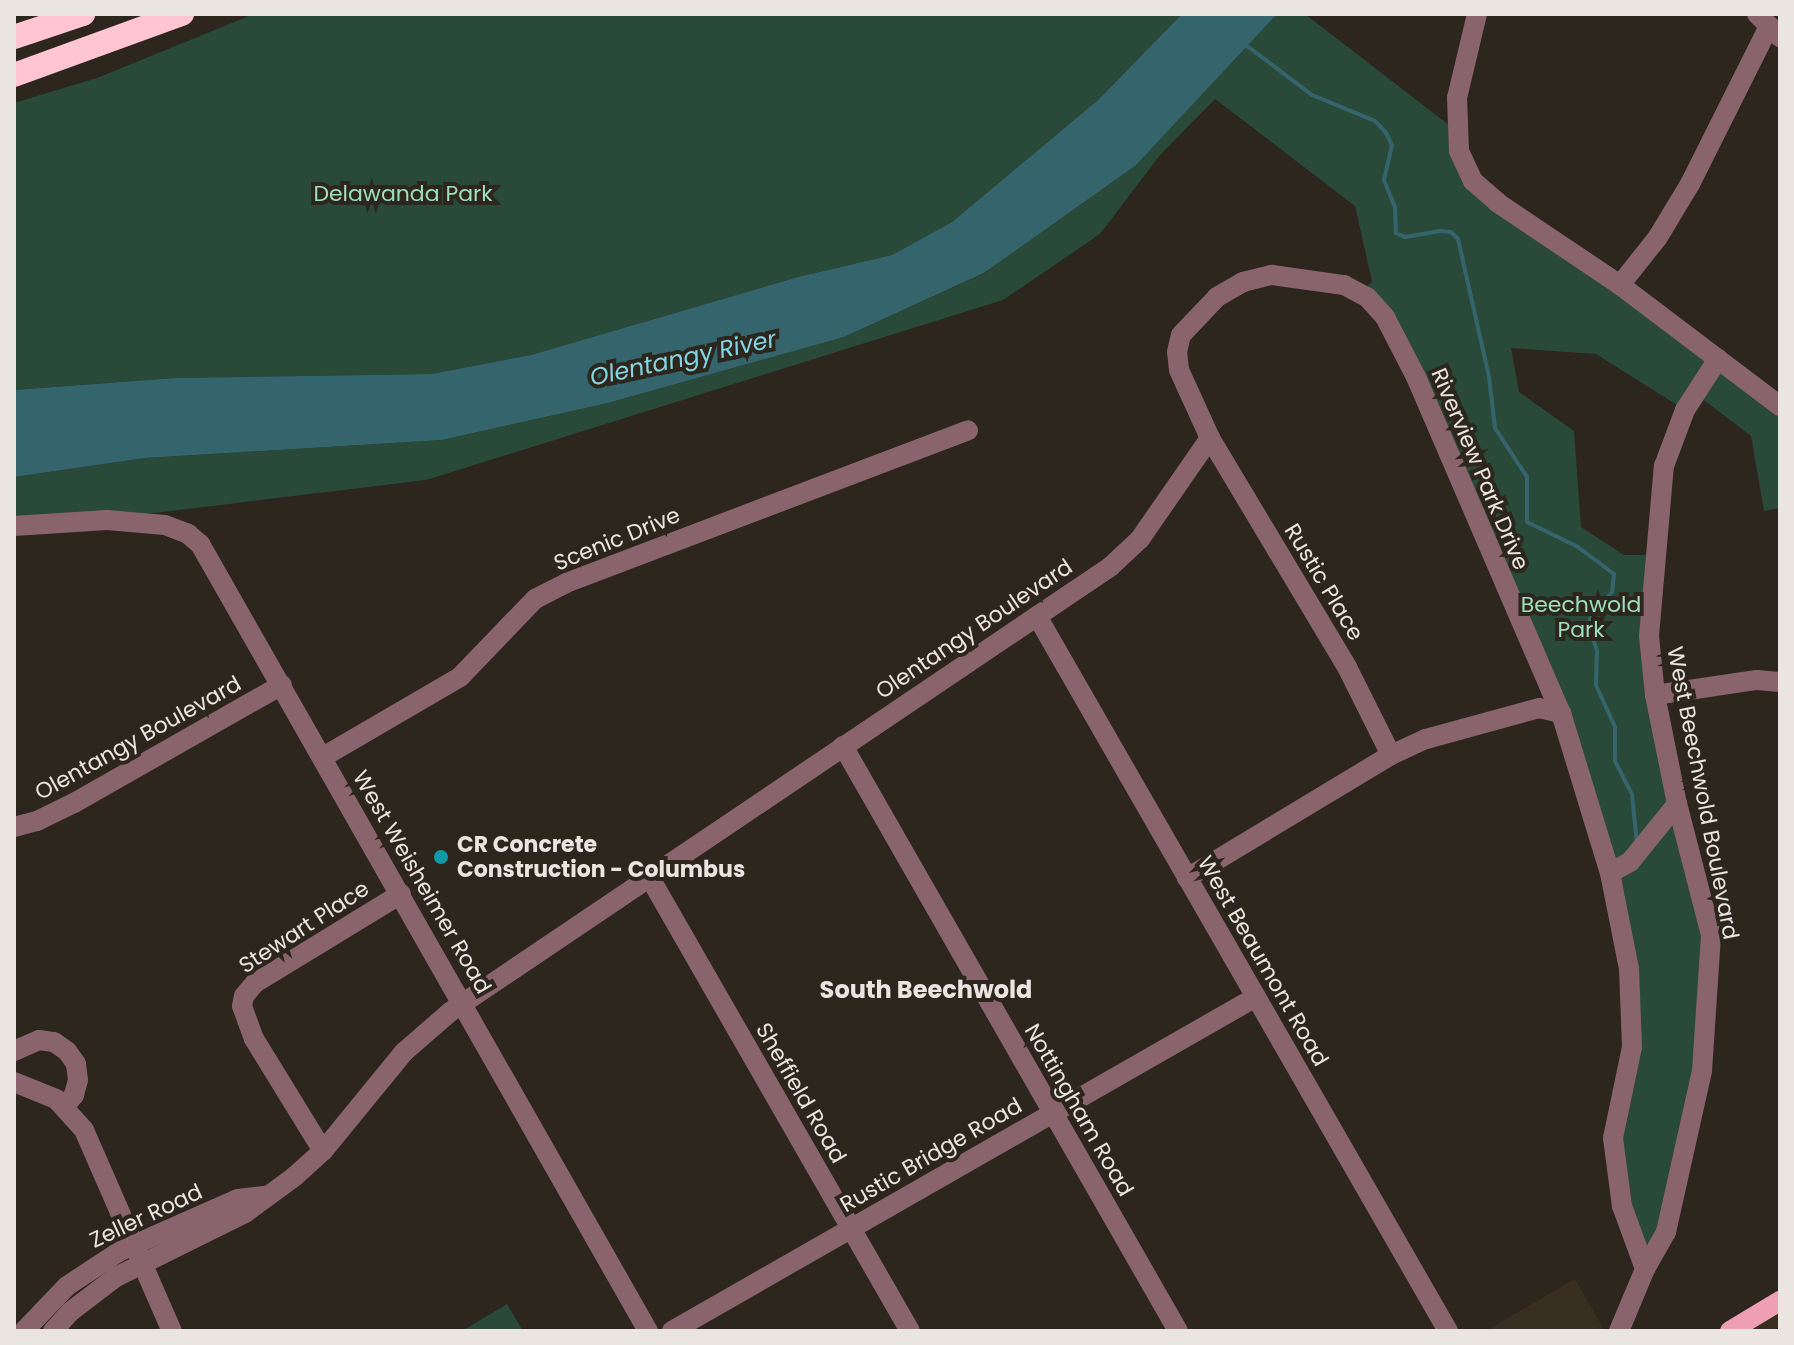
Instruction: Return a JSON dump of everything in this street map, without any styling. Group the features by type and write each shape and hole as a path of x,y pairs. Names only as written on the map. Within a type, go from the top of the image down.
{"highway":[{"path":"14,37 83,14"},
{"path":"14,75 182,14"}],"main road":[{"path":"1730,1331 1780,1301"}],"street":[{"path":"1477,14 1457,98 1459,151 1473,181 1620,285 1780,406"},
{"path":"1620,285 1658,237 1690,184 1769,26"},
{"name":"Riverview Park Drive","path":"1210,438 1182,379 1177,352 1181,335 1217,297 1243,282 1272,275 1344,285 1367,297 1385,317 1416,377 1561,713 1610,873 1629,969 1632,1047 1613,1138 1622,1206 1645,1269"},
{"name":"West Beechwold Boulevard","path":"1619,1331 1645,1269 1666,1232 1685,1156 1703,1058 1711,935 1677,804 1655,695 1649,636 1664,466 1685,410 1718,359"},
{"name":"Scenic Drive","path":"323,757 460,677 535,599 566,583 968,430"},
{"name":"Olentangy Boulevard","path":"463,1004 1129,552 1210,438"},
{"name":"Rustic Place","path":"1210,438 1347,667 1391,755"},
{"name":"West Weisheimer Road","path":"14,526 107,520 165,525 188,534 200,544 648,1331"},
{"name":"West Beaumont Road","path":"1037,616 1448,1331"},
{"path":"1655,695 1757,680 1780,682"},
{"name":"Olentangy Boulevard","path":"14,827 37,821 74,803 282,685"},
{"path":"1187,878 1391,755 1426,739 1539,708 1561,713"},
{"name":"Nottingham Road","path":"843,746 1178,1331"},
{"path":"1610,873 1630,862 1677,804"},
{"name":"Sheffield Road","path":"650,878 910,1331"},
{"name":"Stewart Place","path":"323,1151 254,1039 242,1006 244,996 255,983 401,894"},
{"name":"Rustic Bridge Road","path":"672,1331 1256,997"},
{"name":"Zeller Road","path":"24,1331 67,1286 94,1266 138,1253 238,1199 264,1196 294,1177 323,1151 404,1052 463,1004"},
{"path":"14,1051 39,1040 61,1046 76,1064 77,1088 65,1106"},
{"path":"23,1084 65,1106 84,1130 172,1331"},
{"name":"Zeller Road","path":"53,1331 138,1253"}],"shaded area":[{"path":"1575,1279 1605,1331 1485,1331"},
{"path":"1780,1300 1780,1331 1728,1331"}],"green space":[{"name":"Delawanda Park","path":"254,14 1182,14 1098,100 952,222 892,255 798,277 531,355 431,374 174,378 14,390 14,103 97,78"},
{"name":"Beechwold Park","path":"1277,14 1305,14 1458,132 1473,181 1780,406 1780,508 1764,511 1751,436 1696,394 1685,410 1596,354 1511,348 1519,392 1574,431 1581,527 1624,555 1655,555 1649,636 1711,935 1702,1071 1645,1269 1613,1138 1629,969 1580,769 1434,422 1361,294 1372,281 1355,206 1215,99 1160,155 1100,234 1003,300 426,480 14,530 14,477 145,458 442,440 608,403 844,337 985,273 1029,240"},
{"path":"507,1304 523,1331 462,1331"}],"water":[{"name":"Olentangy River","path":"1182,14 1277,14 1136,165 984,273 844,337 608,403 442,440 145,458 14,477 14,390 174,378 431,374 531,355 798,277 892,255 952,222 1098,100"}],"waterway":[{"path":"1247,46 1312,95 1375,121 1386,133 1392,145 1384,180 1395,207 1396,233 1405,237 1451,232 1458,239 1489,377 1495,428 1527,477 1527,522 1578,547 1614,574 1612,592 1590,619 1590,630 1597,650 1596,685 1615,727 1615,761 1632,795 1637,843"}],"place":[{"name":"CR Concrete Construction - Columbus","path":"441,857"}],"district":[{"name":"South Beechwold","path":"926,990"}]}
